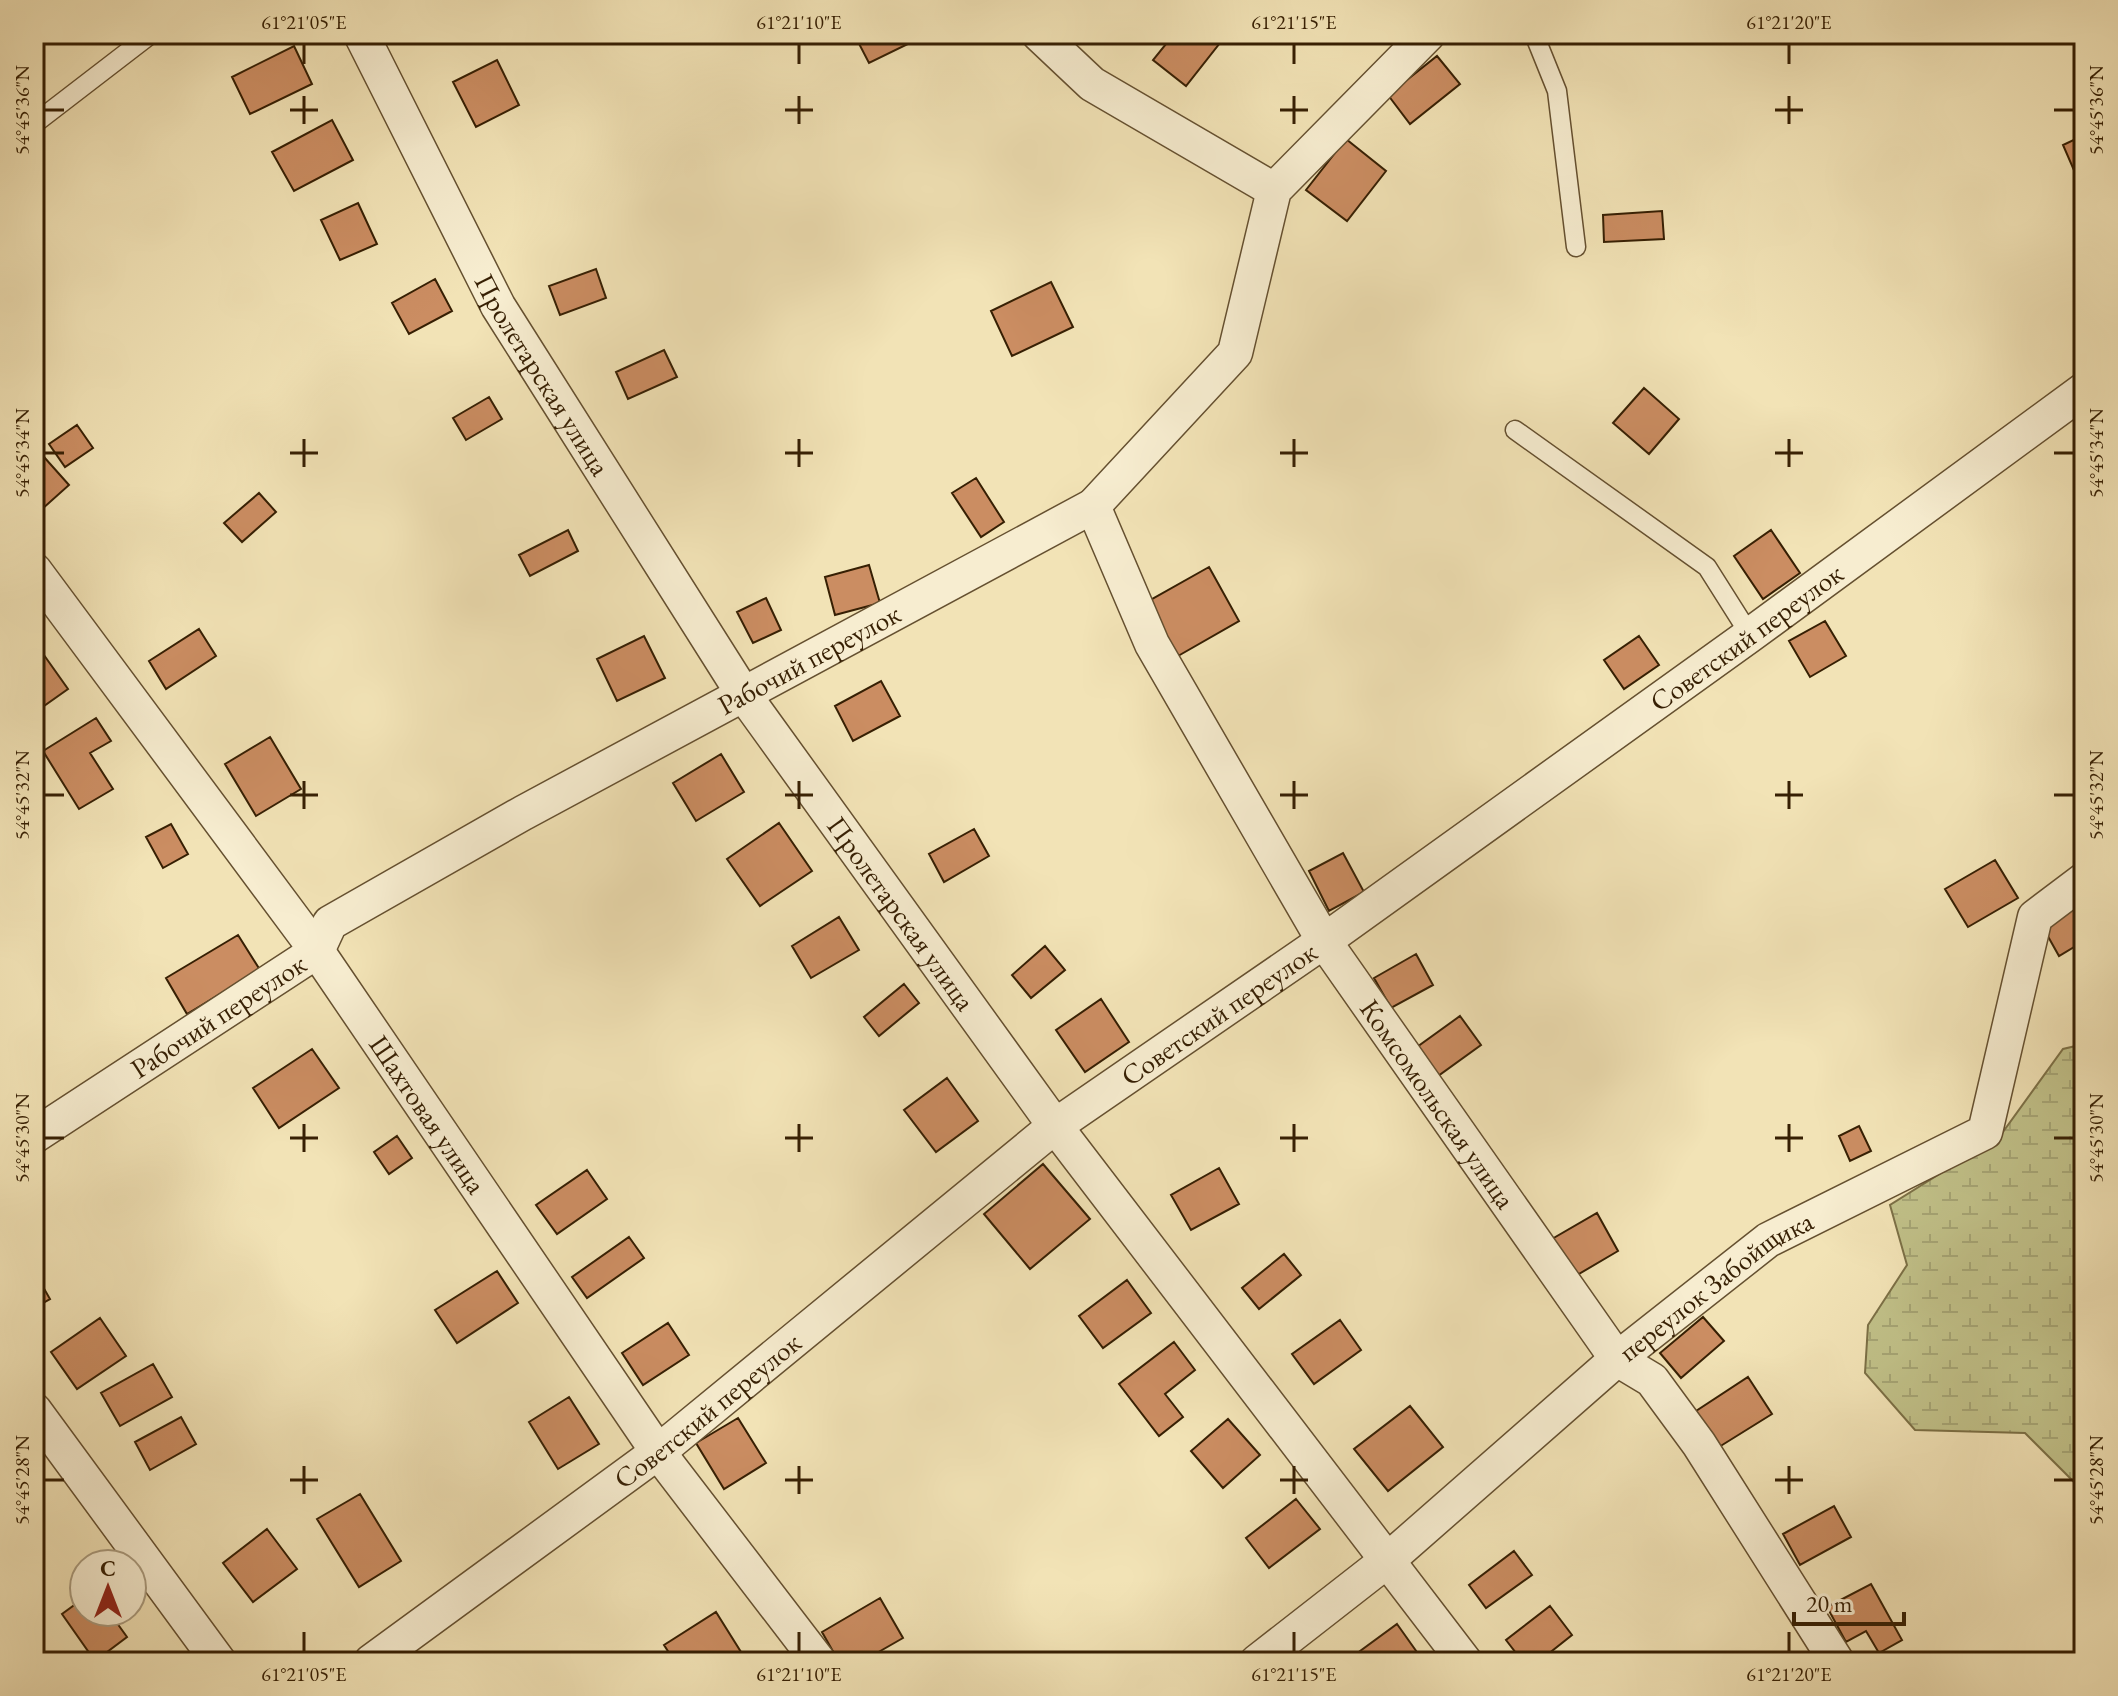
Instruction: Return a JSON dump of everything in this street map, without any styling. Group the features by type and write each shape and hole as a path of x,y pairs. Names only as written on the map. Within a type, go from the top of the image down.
{"street":[{"name":"Пролетарская улица","path":"361,34 498,306 744,695 1055,1126 1465,1662"},
{"path":"1039,34 1092,84 1274,190 1428,34"},
{"name":"Рабочий переулок","path":"34,1136 317,951 330,923 523,813 1093,506 1235,353 1274,190"},
{"name":"Советский переулок","path":"371,1662 658,1452 1055,1126 1324,941 2084,390"},
{"name":"Комсомольская улица","path":"1093,506 1152,644 1324,941 1617,1359 1652,1380 1699,1444 1837,1662"},
{"name":"Шахтовая улица","path":"36,576 317,951 658,1452 819,1662"},
{"name":"переулок Забойщика","path":"1257,1662 1389,1559 1617,1359 1768,1240 1985,1132 2035,917 2084,880"},
{"path":"34,1410 219,1662"}],"lane":[{"path":"34,124 151,34"},
{"path":"1534,34 1557,91 1576,247"},
{"path":"1515,430 1707,567 1750,635"}],"green space":[{"path":"2084,1044 2084,1492 2025,1433 1915,1430 1865,1373 1868,1325 1907,1265 1890,1205 2000,1136 2063,1049"}],"building":[{"path":"854,34 913,34 916,40 869,63"},
{"path":"1174,34 1227,34 1186,86 1153,60"},
{"path":"294,46 312,84 250,114 232,77"},
{"path":"1437,56 1460,84 1410,124 1388,95"},
{"path":"497,60 519,105 476,127 453,82"},
{"path":"332,120 353,160 294,191 272,152"},
{"path":"2084,135 2084,190 2083,191 2063,145"},
{"path":"1346,139 1386,171 1347,221 1306,190"},
{"path":"358,203 377,244 340,260 321,220"},
{"path":"1662,211 1664,239 1604,242 1603,215"},
{"path":"596,269 606,298 560,315 549,286"},
{"path":"435,279 452,311 409,334 392,303"},
{"path":"1051,282 1073,327 1012,356 991,311"},
{"path":"664,350 677,377 628,399 616,372"},
{"path":"1644,388 1679,419 1649,454 1613,423"},
{"path":"489,397 502,419 466,440 453,418"},
{"path":"77,425 93,448 65,467 49,444"},
{"path":"44,457 69,485 41,510 34,502 34,466"},
{"path":"976,478 1004,522 981,537 952,493"},
{"path":"259,493 276,512 242,542 224,523"},
{"path":"568,530 578,551 530,576 519,555"},
{"path":"1771,530 1800,573 1763,599 1734,556"},
{"path":"869,565 880,603 835,615 825,577"},
{"path":"1209,567 1239,621 1178,656 1147,602"},
{"path":"766,598 781,630 753,643 737,612"},
{"path":"1825,621 1846,656 1810,677 1789,641"},
{"path":"199,629 216,656 166,689 149,661"},
{"path":"644,636 665,678 617,701 597,659"},
{"path":"1639,636 1659,665 1624,689 1604,660"},
{"path":"34,641 68,689 34,713"},
{"path":"881,681 900,716 853,741 835,706"},
{"path":"96,718 111,741 90,753 113,789 79,809 43,751"},
{"path":"270,737 301,789 256,816 225,764"},
{"path":"721,754 744,792 696,821 673,783"},
{"path":"779,823 812,871 760,906 727,859"},
{"path":"171,824 188,854 163,868 146,837"},
{"path":"974,829 989,856 944,882 929,854"},
{"path":"1343,853 1364,892 1329,911 1309,871"},
{"path":"1995,860 2018,898 1968,927 1945,889"},
{"path":"2084,900 2084,941 2059,956 2041,924"},
{"path":"839,917 859,950 811,978 792,946"},
{"path":"238,935 260,970 187,1014 166,978"},
{"path":"1045,946 1065,970 1031,998 1012,975"},
{"path":"1416,954 1433,985 1391,1008 1374,978"},
{"path":"904,984 919,1003 879,1036 864,1017"},
{"path":"1101,999 1129,1042 1085,1072 1056,1030"},
{"path":"1460,1016 1481,1045 1438,1076 1417,1047"},
{"path":"312,1049 339,1088 279,1128 253,1088"},
{"path":"947,1078 978,1121 936,1152 904,1110"},
{"path":"1859,1126 1871,1151 1850,1161 1839,1136"},
{"path":"397,1136 412,1158 389,1174 374,1152"},
{"path":"1043,1164 1090,1219 1030,1269 984,1214"},
{"path":"1219,1168 1239,1204 1191,1230 1171,1195"},
{"path":"587,1170 607,1199 557,1234 536,1205"},
{"path":"1597,1213 1618,1251 1567,1281 1545,1243"},
{"path":"629,1237 644,1258 587,1298 572,1277"},
{"path":"1284,1254 1301,1275 1259,1309 1242,1288"},
{"path":"34,1271 50,1299 34,1308"},
{"path":"497,1271 518,1303 457,1343 435,1310"},
{"path":"1127,1280 1151,1313 1103,1348 1079,1316"},
{"path":"1703,1317 1724,1341 1681,1378 1660,1353"},
{"path":"100,1318 126,1356 77,1389 51,1352"},
{"path":"1340,1320 1361,1350 1314,1384 1292,1354"},
{"path":"668,1323 689,1355 643,1385 622,1353"},
{"path":"1174,1342 1195,1370 1165,1394 1183,1417 1159,1436 1119,1384"},
{"path":"153,1364 172,1397 120,1426 101,1393"},
{"path":"1748,1377 1772,1414 1719,1447 1696,1411"},
{"path":"569,1397 599,1444 558,1469 529,1422"},
{"path":"1410,1406 1443,1447 1388,1491 1354,1449"},
{"path":"181,1417 196,1444 150,1470 135,1442"},
{"path":"738,1418 766,1463 724,1489 696,1443"},
{"path":"1228,1419 1260,1455 1223,1488 1191,1451"},
{"path":"360,1494 401,1561 359,1587 317,1519"},
{"path":"1296,1499 1320,1529 1269,1568 1246,1538"},
{"path":"1834,1506 1851,1537 1800,1565 1783,1534"},
{"path":"267,1529 297,1569 253,1602 223,1563"},
{"path":"1514,1551 1532,1575 1486,1608 1469,1585"},
{"path":"1871,1584 1902,1640 1879,1653 1866,1631 1846,1642 1827,1607"},
{"path":"880,1598 903,1638 861,1662 839,1662 822,1632"},
{"path":"1550,1606 1572,1635 1538,1662 1523,1662 1506,1640"},
{"path":"716,1612 741,1652 725,1662 675,1662 664,1645"},
{"path":"1397,1624 1419,1655 1409,1662 1361,1662 1356,1654"},
{"path":"72,1628 121,1628 127,1637 95,1661"}]}
